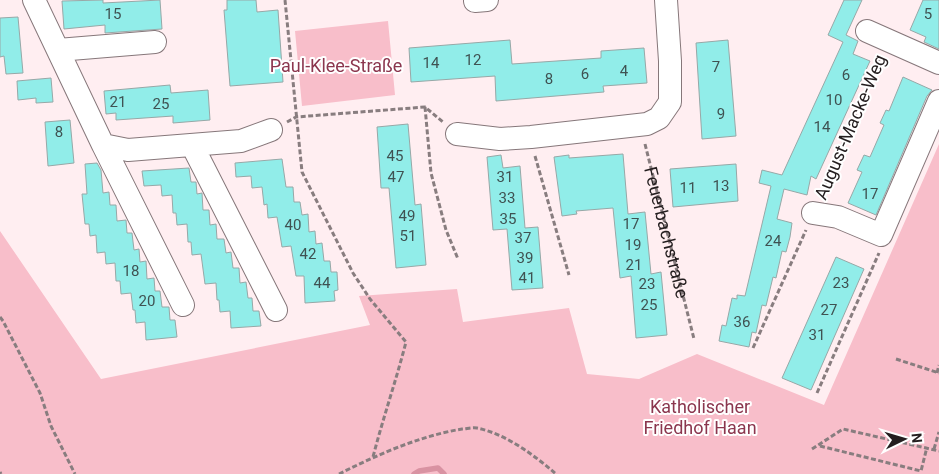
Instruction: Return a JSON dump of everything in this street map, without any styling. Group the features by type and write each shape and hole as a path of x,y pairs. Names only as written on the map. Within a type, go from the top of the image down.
{"street":[{"path":"34,0 103,145 183,305"},
{"path":"457,134 500,138 531,137 647,124 658,118 670,102 670,61 666,0"},
{"name":"August-Macke-Weg","path":"877,36 939,63"},
{"path":"58,50 155,42"},
{"path":"881,234 939,101"},
{"path":"103,145 128,150 241,141 271,130"},
{"path":"192,145 276,310"},
{"name":"August-Macke-Weg","path":"813,213 838,217 881,234"}],"path":[{"path":"285,0 302,172 353,273 370,299 406,342 373,457"},
{"name":"August-Macke-Weg","path":"754,348 813,213 877,36"},
{"path":"426,107 431,173 446,230 458,259"},
{"path":"271,130 296,117 426,107 457,134"},
{"name":"Feuerbachstraße","path":"640,125 694,339"},
{"path":"531,137 537,166 569,275"},
{"path":"818,392 880,251 881,234"},
{"path":"0,317 40,393 52,426 75,474"},
{"path":"896,359 938,373 939,366"},
{"path":"339,474 373,457 444,432 475,427 505,438 538,458 556,474"},
{"path":"812,449 843,429 939,451"},
{"path":"934,449 939,432"},
{"path":"819,446 921,471 928,447"}],"green space":[{"name":"Paul-Klee-Straße","path":"388,21 395,95 302,106 295,31"},
{"name":"Katholischer Friedhof Haan","path":"939,144 939,474 0,474 0,231 101,379 370,325 359,296 457,289 463,322 569,308 587,374 639,379 697,354 824,405"}],"building":[{"path":"103,0 103,3 160,0 162,29 105,33 105,25 64,29 62,1"},
{"path":"227,0 256,0 257,12 278,10 283,82 230,86 224,10 227,10"},
{"path":"844,0 862,0 846,35 858,41 853,54 870,61 816,179 811,176 807,195 784,189 777,219 792,223 790,237 786,252 782,251 776,278 773,277 766,306 762,305 756,333 752,332 749,347 719,341 722,325 726,326 732,298 737,299 737,295 745,296 771,186 759,183 762,170 782,175 843,42 828,35"},
{"path":"923,0 939,0 939,49 924,42 926,37 910,30"},
{"path":"18,17 23,73 6,74 4,56 0,57 0,18"},
{"path":"510,40 512,64 601,58 601,51 644,48 647,83 603,86 604,92 496,101 495,76 411,82 409,48"},
{"path":"728,40 736,136 702,139 696,43"},
{"path":"903,77 932,90 927,96 876,215 848,203 862,172 857,170 864,155 870,157 884,125 880,123 886,110 889,111"},
{"path":"51,78 53,102 36,103 36,98 18,100 17,81"},
{"path":"170,85 171,93 208,90 210,120 173,123 173,116 116,120 116,113 106,114 104,91"},
{"path":"70,120 74,163 48,166 45,122"},
{"path":"408,124 415,205 421,204 426,265 396,268 389,188 381,188 377,127"},
{"path":"623,154 628,214 645,212 651,274 661,272 667,335 636,338 631,276 620,278 613,208 576,211 577,214 562,216 554,157 569,155 569,158"},
{"path":"501,155 503,168 520,166 525,228 538,227 543,288 512,290 507,229 493,230 487,157"},
{"path":"282,159 286,187 293,187 294,202 300,202 302,215 308,214 309,232 315,231 316,244 322,243 324,261 330,261 331,272 337,272 338,290 334,291 335,301 305,303 304,276 296,276 291,246 282,247 277,217 268,218 267,204 264,205 262,187 252,188 251,176 236,177 235,163"},
{"path":"97,163 101,170 103,193 109,192 110,205 116,205 117,221 126,220 127,233 132,233 134,250 139,249 140,262 146,261 147,279 154,278 155,291 160,291 162,307 169,307 170,320 175,320 177,337 146,340 145,322 136,323 131,293 121,294 120,281 116,281 115,263 106,264 105,252 97,253 96,235 90,236 89,224 85,224 82,194 87,194 85,164"},
{"path":"736,164 738,201 673,207 670,169"},
{"path":"189,168 191,182 196,182 197,194 202,193 203,210 209,210 210,225 216,224 217,239 224,239 226,253 231,252 233,268 239,268 240,283 246,282 248,298 252,298 253,311 259,311 261,326 231,328 230,311 220,312 216,283 205,284 201,254 192,255 191,242 188,242 187,224 177,225 176,213 173,213 172,195 162,196 161,185 144,186 142,171"},
{"path":"836,257 864,269 811,390 782,378"}],"waterway":[{"path":"414,474 419,471 438,468 444,474"}]}
